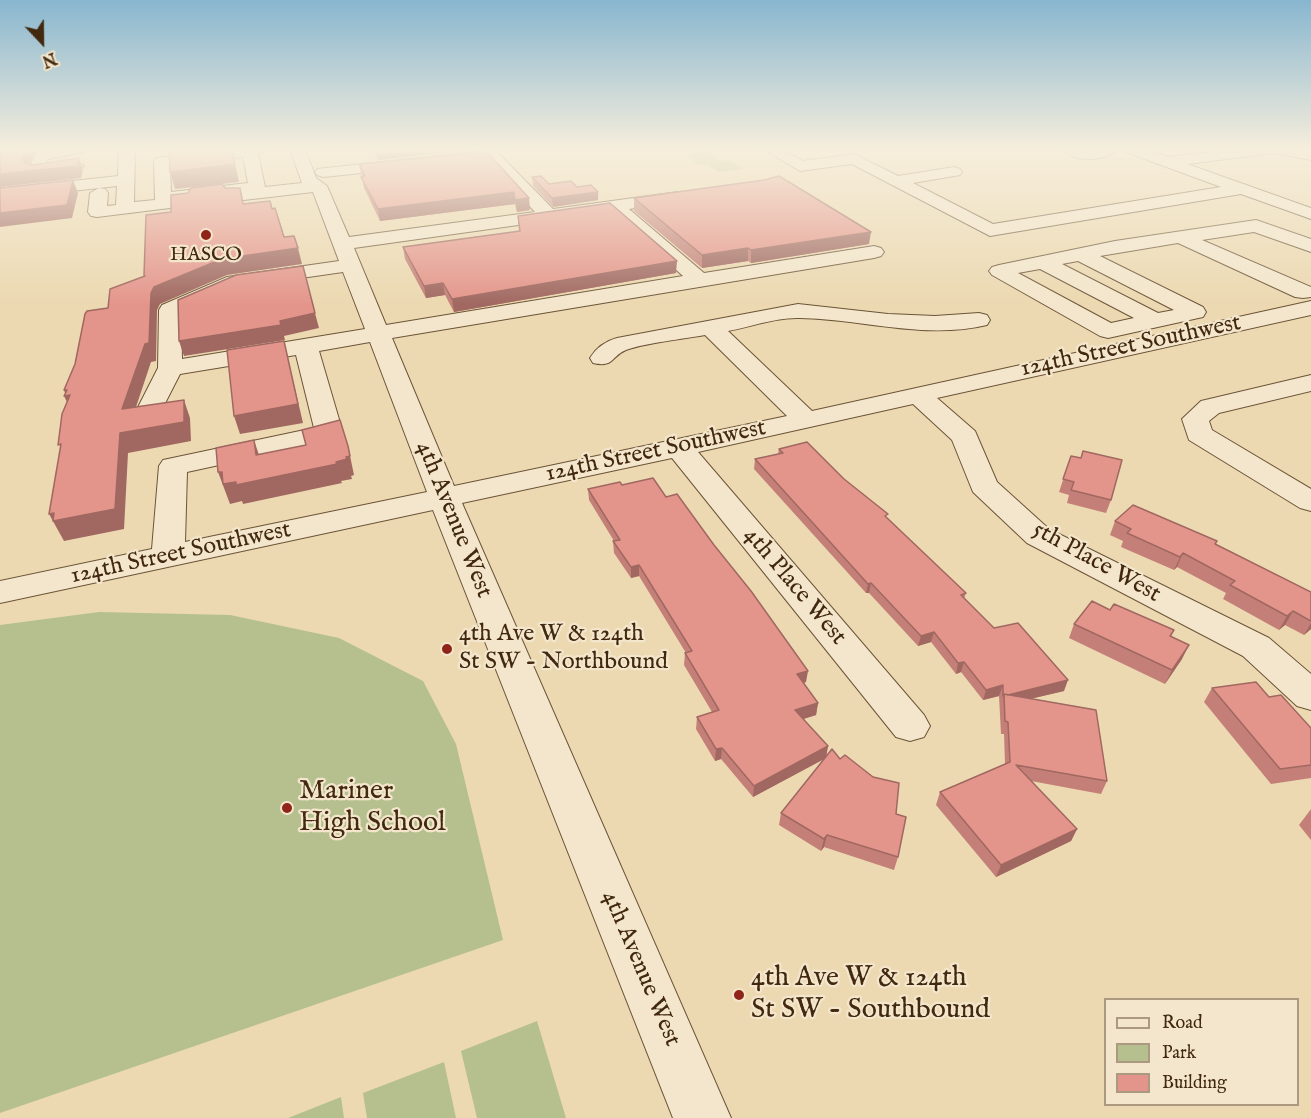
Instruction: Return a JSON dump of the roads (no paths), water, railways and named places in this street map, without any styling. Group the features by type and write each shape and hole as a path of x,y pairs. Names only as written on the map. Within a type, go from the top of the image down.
{"street":[{"path":"0,204 17,201"},
{"path":"96,201 97,212 169,201"},
{"path":"125,201 125,209"},
{"name":"4th Avenue West","path":"330,201 377,333 702,1118"},
{"path":"535,201 548,215"},
{"path":"148,413 170,368 170,310 234,281 347,254 396,230 512,213 548,215 650,201"},
{"path":"935,201 990,230 1168,201"},
{"path":"1276,201 1309,213"},
{"path":"615,206 699,280"},
{"path":"1253,235 1258,221 1309,213"},
{"path":"396,230 413,257"},
{"path":"1133,346 999,271 1115,247 1219,232 1253,235 1311,246"},
{"path":"1182,238 1309,296"},
{"path":"170,368 449,320 874,252"},
{"path":"1082,255 1225,327"},
{"path":"1043,262 1156,321"},
{"name":"124th Street Southwest","path":"0,592 679,448 1225,327 1309,296"},
{"path":"436,300 449,320"},
{"path":"602,358 617,345 798,312 935,323 979,320"},
{"path":"1108,331 1196,312"},
{"path":"711,328 805,419"},
{"path":"168,556 173,466 329,433 306,346"},
{"path":"1311,383 1210,407 1195,419 1199,434 1311,502"},
{"name":"5th Place West","path":"916,394 965,437 984,486 1038,536 1256,647 1311,696"},
{"name":"4th Place West","path":"679,448 910,726"}],"place":[{"name":"HASCO","path":"206,235"},
{"name":"4th Ave W & 124th St SW - Northbound","path":"447,649"},
{"name":"Mariner High School","path":"287,808"},
{"name":"4th Ave W & 124th St SW - Southbound","path":"739,995"}]}
